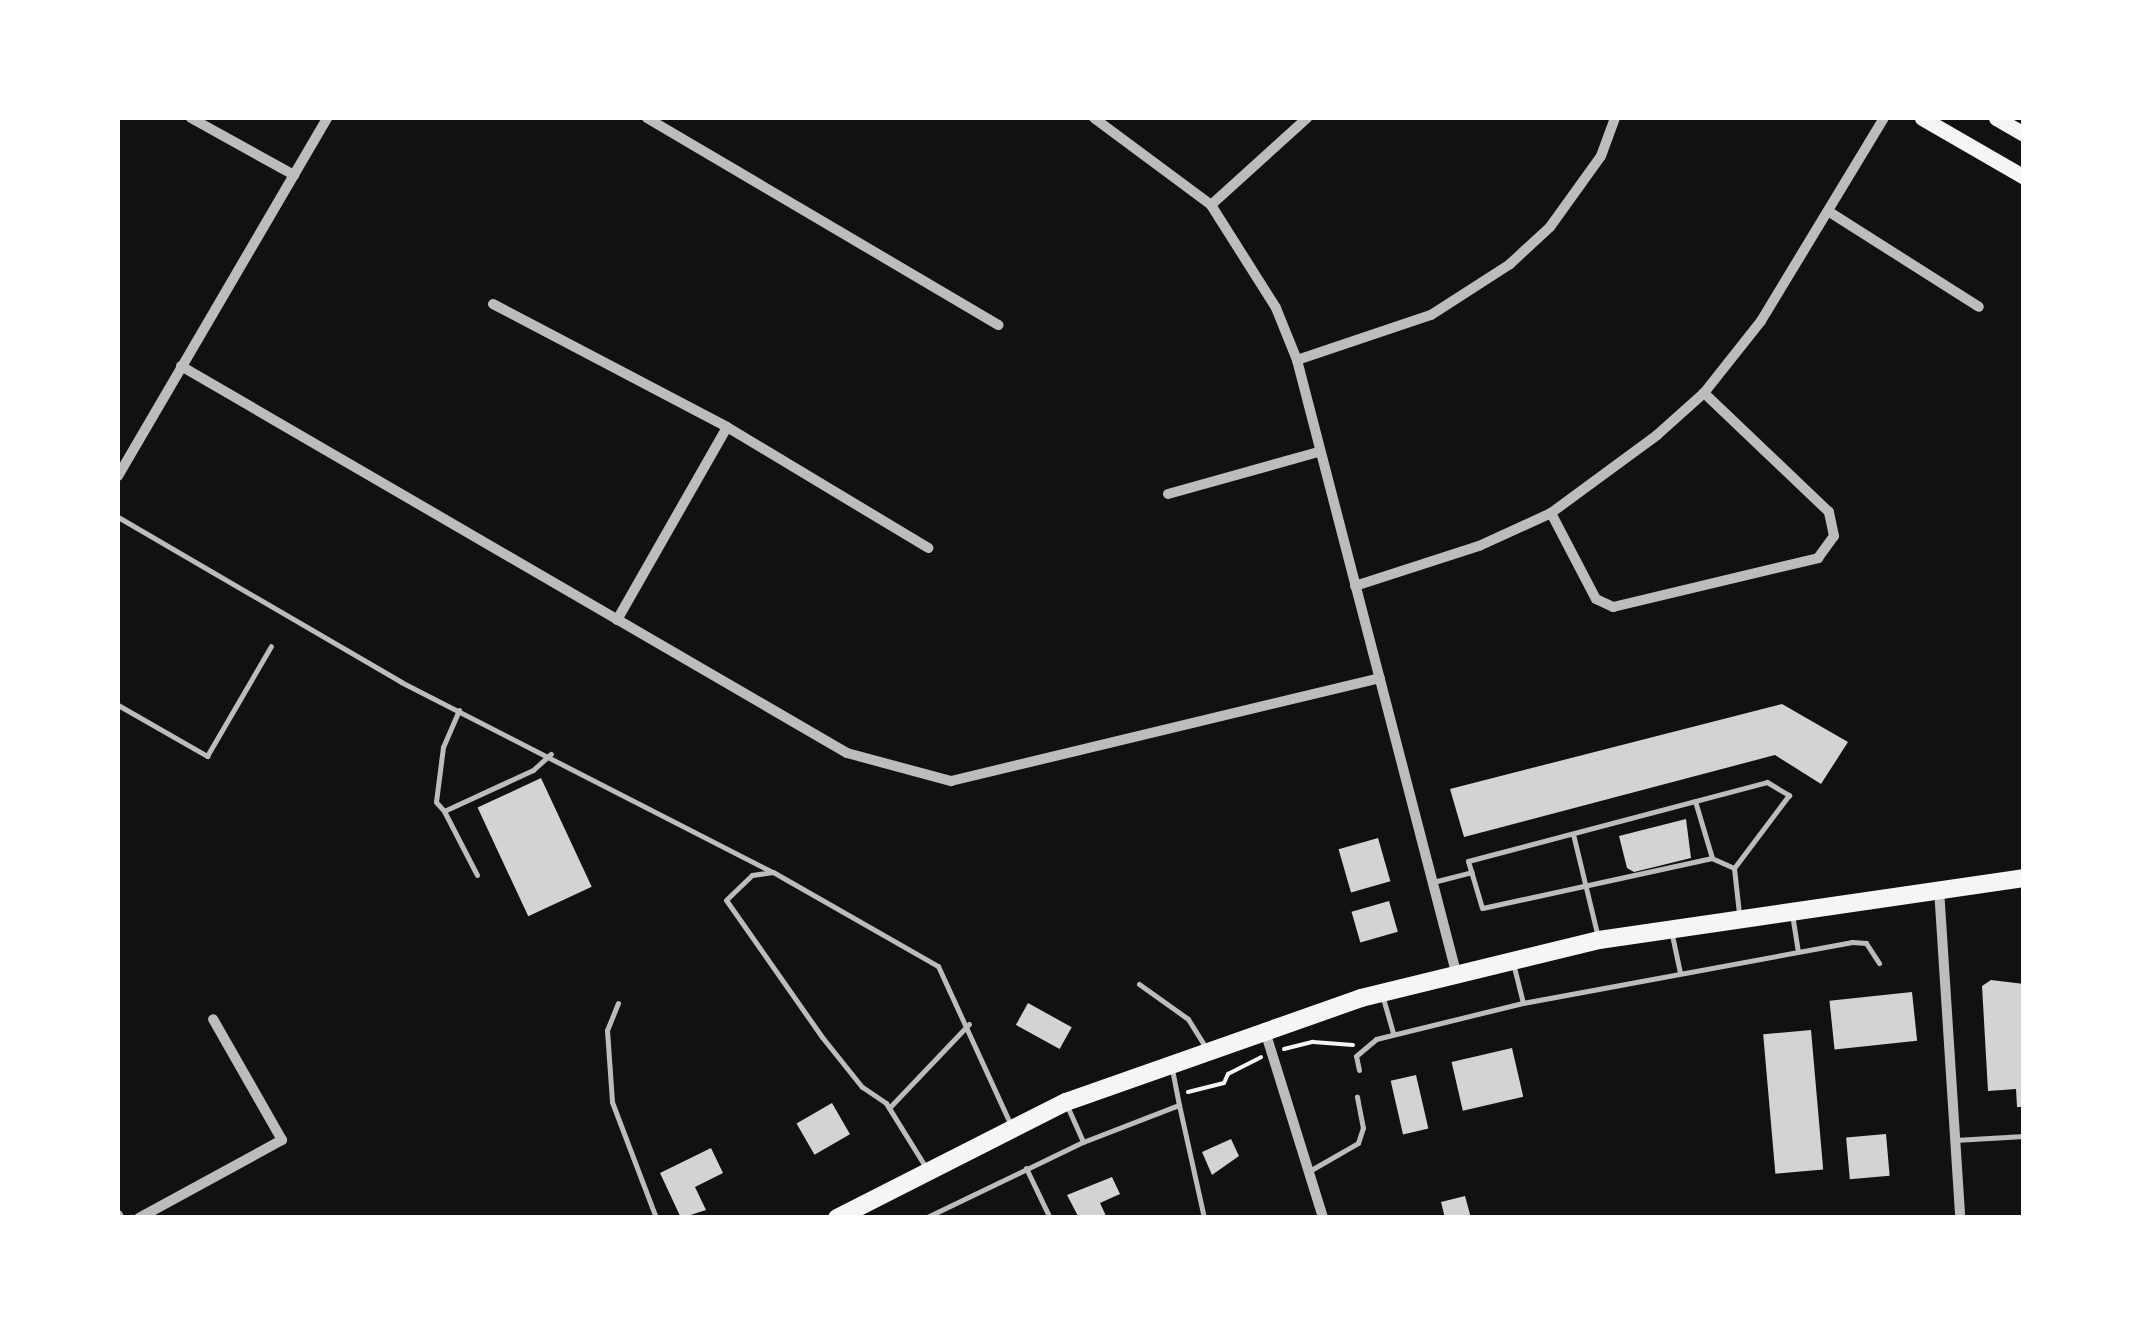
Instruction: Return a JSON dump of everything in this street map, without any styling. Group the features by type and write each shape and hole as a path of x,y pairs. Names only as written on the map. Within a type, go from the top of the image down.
{"highway":[{"path":"837,1218 865,1210 927,1168 1066,1102 1206,1048 1381,992 1599,940 1791,908 2024,878"}],"main road":[{"path":"1922,118 2024,177"},
{"path":"1996,118 2024,134"}],"street":[{"path":"192,118 294,176"},
{"path":"118,476 327,118"},
{"path":"647,118 999,325"},
{"path":"1094,118 1212,205 1276,308 1297,360 1456,972"},
{"path":"1212,205 1307,118"},
{"path":"1297,360 1431,316 1510,264 1550,227 1601,156 1615,118"},
{"path":"1355,586 1479,546 1551,513 1704,393 1761,321 1830,213 1884,118"},
{"path":"1830,213 1979,307"},
{"path":"493,304 727,428 928,548"},
{"path":"181,366 847,753 951,781 1380,678"},
{"path":"1551,513 1596,599 1612,607 1818,558 1834,536 1829,512 1704,393"},
{"path":"617,620 727,428"},
{"path":"1168,494 1318,452"},
{"path":"1939,888 1960,1218"},
{"path":"139,1218 282,1140 213,1019"},
{"path":"1264,1028 1323,1218"}],"lane":[{"path":"118,518 459,710 551,754 773,872 938,966 969,1024 1013,1127"},
{"path":"118,706 206,756 271,646"},
{"path":"459,710 443,747 436,802 477,875"},
{"path":"444,811 534,770 551,754"},
{"path":"1734,868 1712,858 1584,882 1482,908 1468,861 1767,782 1789,794 1734,868 1740,916"},
{"path":"1694,801 1712,858"},
{"path":"1573,834 1599,940"},
{"path":"773,872 752,875 726,900 822,1036 862,1087 889,1108 927,1168"},
{"path":"1433,882 1472,872"},
{"path":"1791,908 1798,951"},
{"path":"1670,928 1680,972"},
{"path":"1360,1070 1356,1056 1363,1046 1394,1034 1523,1003 1798,951 1866,943 1879,963"},
{"path":"1512,960 1523,1003"},
{"path":"1139,984 1188,1019 1206,1048"},
{"path":"1381,992 1394,1034"},
{"path":"618,1003 607,1030 612,1102 656,1218"},
{"path":"889,1108 969,1024"},
{"path":"1170,1061 1204,1218"},
{"path":"1308,1172 1358,1142 1363,1128 1358,1096"},
{"path":"1066,1102 1083,1142"},
{"path":"926,1218 1083,1142 1179,1106"},
{"path":"1955,1140 2024,1136"},
{"path":"1026,1168 1050,1218"}],"building":[{"path":"1782,704 1848,742 1821,784 1775,755 1464,837 1450,789"},
{"path":"541,778 592,887 528,916 478,808"},
{"path":"1686,819 1691,858 1634,872 1627,868 1619,836"},
{"path":"1378,838 1390,881 1351,893 1339,849"},
{"path":"1389,901 1398,932 1360,943 1352,912"},
{"path":"1991,980 2024,984 2024,1107 2017,1107 2016,1089 1988,1091 1982,986"},
{"path":"1912,992 1917,1041 1835,1049 1829,1001"},
{"path":"1028,1003 1072,1027 1060,1049 1016,1025"},
{"path":"1811,1030 1823,1169 1775,1174 1763,1034"},
{"path":"1512,1048 1523,1097 1463,1111 1452,1062"},
{"path":"1416,1075 1428,1129 1403,1134 1391,1081"},
{"path":"832,1103 850,1134 814,1155 796,1124"},
{"path":"1886,1134 1890,1176 1850,1179 1846,1137"},
{"path":"1231,1139 1239,1156 1212,1175 1202,1152"},
{"path":"711,1148 723,1173 695,1187 706,1210 681,1218 660,1173"},
{"path":"1112,1177 1120,1194 1100,1203 1107,1218 1079,1218 1067,1195"},
{"path":"1465,1196 1471,1218 1445,1218 1441,1202"}]}
